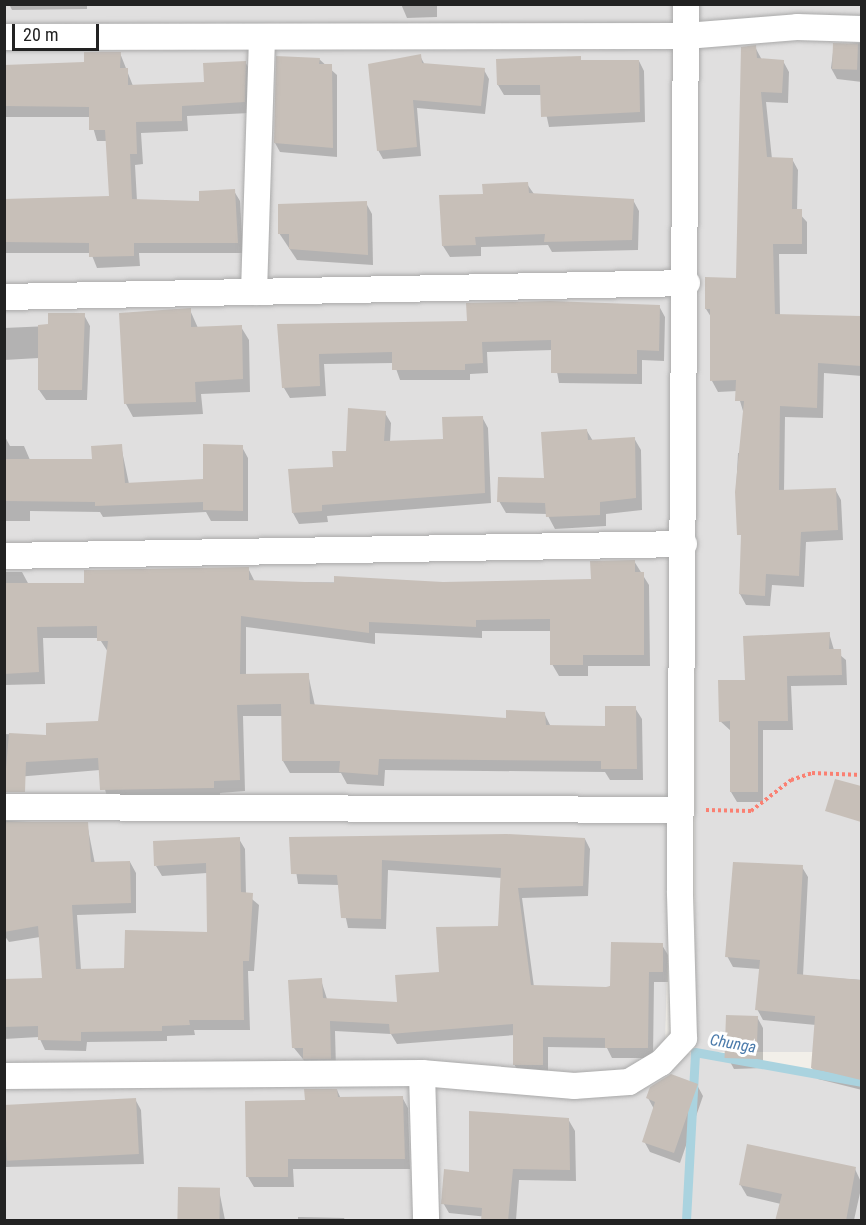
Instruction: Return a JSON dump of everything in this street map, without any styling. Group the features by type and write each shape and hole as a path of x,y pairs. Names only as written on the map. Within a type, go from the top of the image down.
{"street":[{"path":"4,1076 422,1073 574,1086 629,1082 661,1063 684,1038 681,810 687,283 686,4"},
{"path":"4,37 686,36 797,27 861,29"},
{"path":"254,292 262,37"},
{"path":"4,297 687,283"},
{"path":"4,556 684,544"},
{"path":"4,807 681,810"},
{"path":"422,1073 426,1221"}],"path":[{"path":"681,810 751,811 802,776 861,775"}],"shaded area":[{"path":"5,5 690,5 665,1049 861,1086 861,1220 5,1220"},
{"path":"695,5 861,5 861,1052 695,1052"}],"building":[{"path":"833,43 858,44 857,70 832,69"},
{"path":"756,45 757,58 784,60 782,93 761,92 767,157 793,158 792,209 802,209 802,244 773,244 775,314 861,316 861,366 818,363 817,408 780,406 779,490 836,488 838,530 801,532 799,576 766,574 765,596 739,594 741,535 737,535 735,492 744,401 735,401 736,380 710,381 710,309 705,309 705,277 736,278 741,47"},
{"path":"84,52 121,52 120,68 128,68 128,85 204,82 203,63 246,61 245,102 182,106 182,121 136,122 137,154 130,154 132,199 199,201 199,191 235,189 238,243 134,243 134,256 89,257 89,243 4,242 4,199 109,196 105,130 89,130 89,107 4,106 4,65 84,62"},
{"path":"421,54 422,63 485,68 481,106 413,100 417,147 377,151 368,64"},
{"path":"276,56 320,58 319,64 332,64 333,148 274,143"},
{"path":"581,56 581,60 639,60 640,112 541,117 540,85 497,85 496,59"},
{"path":"528,182 529,193 634,199 632,240 544,242 545,234 475,237 476,245 442,246 439,195 483,194 482,184"},
{"path":"367,201 368,255 289,249 289,234 278,234 278,204"},
{"path":"550,301 660,305 659,351 637,350 637,374 551,373 551,340 482,342 483,363 465,364 465,370 392,370 392,352 319,354 320,386 282,388 277,324 467,321 466,303"},
{"path":"191,308 191,327 242,325 243,379 195,382 196,402 124,404 119,313"},
{"path":"48,313 85,313 82,390 38,390 38,325 48,324"},
{"path":"348,408 386,411 384,441 443,439 442,417 483,416 485,493 322,505 322,511 292,513 288,469 333,467 332,451 346,451"},
{"path":"587,429 588,440 635,437 636,498 600,502 600,515 546,517 545,503 497,502 498,477 544,478 541,432"},
{"path":"122,444 125,483 203,479 203,444 243,445 243,511 203,510 203,502 95,506 95,502 4,501 4,459 92,459 91,446"},
{"path":"635,560 635,572 644,572 644,655 583,655 583,665 550,665 550,619 476,620 476,627 369,622 369,633 241,616 240,674 309,673 310,704 506,718 506,710 545,712 546,725 605,726 605,706 636,706 637,769 601,769 601,761 379,759 378,775 339,772 340,761 282,761 281,704 237,705 240,780 214,781 214,788 100,790 98,758 26,762 25,792 4,792 9,733 46,735 46,723 98,721 108,641 97,641 97,626 37,627 39,672 4,674 4,583 84,583 84,570 249,567 249,580 334,583 334,576 443,582 591,579 590,561"},
{"path":"830,632 829,649 841,649 842,675 787,676 788,721 758,721 758,792 730,792 730,721 719,722 718,680 745,680 743,636"},
{"path":"835,779 861,786 861,822 825,811"},
{"path":"4,822 88,822 91,862 130,861 131,903 72,905 76,969 124,968 125,930 207,932 206,863 154,866 153,841 240,837 241,892 253,893 249,961 243,961 244,1020 189,1020 190,1025 162,1026 162,1031 81,1032 81,1041 38,1040 38,1026 4,1027 4,979 42,978 38,926 4,932"},
{"path":"507,834 585,838 583,886 518,888 531,985 610,986 611,942 663,943 663,972 649,972 648,1048 605,1048 605,1038 543,1037 543,1065 513,1065 513,1024 390,1034 389,1024 330,1021 331,1059 303,1059 303,1048 292,1048 288,980 322,978 323,998 397,1002 395,975 439,972 436,927 498,926 501,868 382,860 381,919 341,918 337,875 291,874 289,837"},
{"path":"733,862 803,865 797,974 861,980 861,1080 811,1068 815,1016 755,1010 760,960 725,957"},
{"path":"726,1015 758,1016 756,1059 724,1058"},
{"path":"671,1074 698,1084 674,1153 642,1142 655,1102 646,1098 650,1087"},
{"path":"304,1089 337,1089 338,1097 403,1096 405,1159 288,1159 288,1177 246,1177 245,1101 305,1100"},
{"path":"136,1098 139,1154 7,1161 4,1105"},
{"path":"469,1111 569,1118 570,1170 513,1169 508,1221 481,1221 482,1208 441,1204 444,1169 469,1172"},
{"path":"747,1144 856,1167 846,1221 775,1221 782,1194 739,1185"},
{"path":"178,1187 220,1188 219,1220 177,1219"}],"waterway":[{"name":"Chunga","path":"686,1220 695,1052 862,1082"}]}
